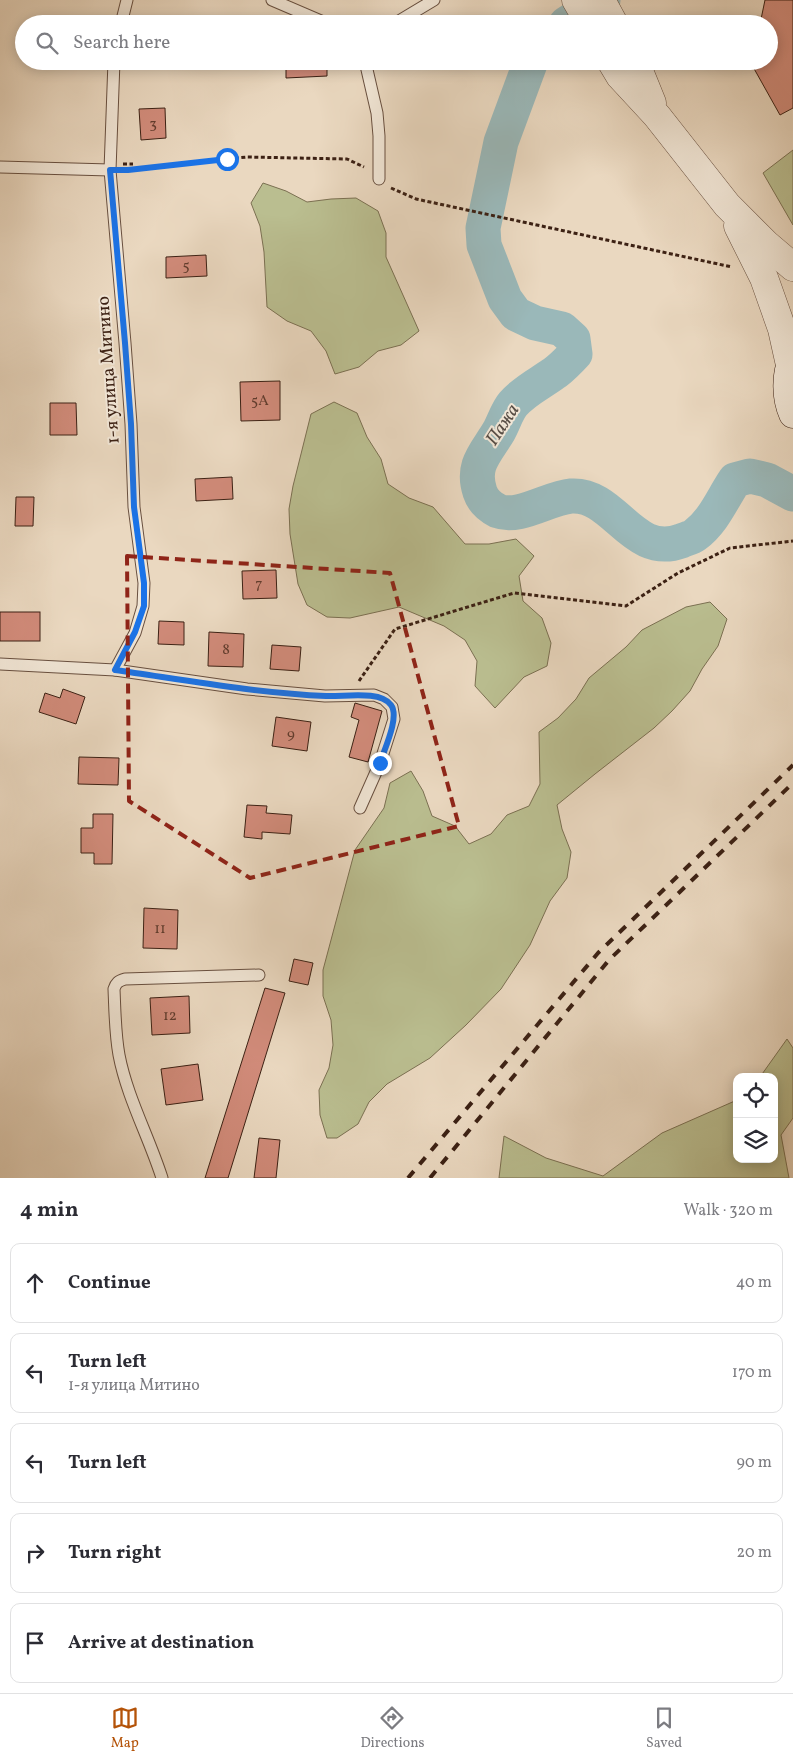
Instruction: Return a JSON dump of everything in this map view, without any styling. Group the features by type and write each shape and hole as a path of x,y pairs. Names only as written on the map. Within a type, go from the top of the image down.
{"street":[{"path":"576,0 585,15"},
{"path":"601,0 609,15"},
{"path":"628,70 657,116 727,205 766,244 793,267"},
{"path":"727,205 764,278 782,328 792,362 787,388 793,414"}],"lane":[{"path":"123,15 127,0"},
{"path":"272,0 307,15"},
{"path":"409,15 434,0"},
{"name":"1-я улица Митино","path":"114,70 113,153 110,170 131,424 134,507 144,583 144,606 135,632 115,670"},
{"path":"367,70 380,136 379,179"},
{"path":"0,167 110,170"},
{"path":"0,664 115,670 247,689 325,696 374,696 384,699 392,707 394,719 380,763 360,808"},
{"path":"162,1178 126,1081 119,1055 114,990 116,985 119,981 125,979 259,975"}],"path":[{"path":"110,170 128,170 247,157 347,160 360,164"},
{"path":"416,199 702,261"},
{"path":"349,696 395,629 514,593 626,606 678,573 730,548 793,541"}],"highlighted area":[{"path":"127,556 390,573 459,826 250,878 129,801"}],"green space":[{"path":"793,150 793,225 763,173"},
{"path":"263,183 286,191 307,202 356,198 378,211 386,233 386,257 419,331 401,345 378,351 359,367 335,374 326,351 311,331 287,321 267,307 264,252 260,226 251,203"},
{"path":"334,402 357,413 367,437 381,459 388,484 409,498 433,507 465,544 489,544 516,539 534,556 519,576 523,601 542,618 551,643 547,666 524,677 495,708 475,686 477,661 465,640 444,626 399,607 350,618 327,617 307,605 298,584 290,534 289,509 311,414"},
{"path":"710,602 727,619 718,646 690,691 654,728 557,805 562,829 571,852 567,878 550,901 530,945 501,989 430,1058 387,1084 369,1102 358,1124 337,1138 327,1138 320,1115 319,1090 329,1068 333,1045 331,1020 323,996 323,970 355,850 384,808 390,783 411,771 423,791 432,816 455,826 469,844 491,834 507,815 529,806 540,784 539,732 558,718 576,699 589,678 626,647 642,630 686,607"},
{"path":"787,1039 793,1048 793,1118 781,1135 789,1178 499,1178 504,1136 546,1158 603,1176 662,1133 733,1102 733,1163 778,1163 778,1073 763,1073"}],"building":[{"path":"765,0 793,0 793,108 780,115 755,70 778,70 778,15 762,15"},
{"path":"286,70 327,70 327,76 286,78"},
{"path":"165,108 166,138 141,140 139,109"},
{"path":"206,255 207,276 166,278 166,257"},
{"path":"280,381 280,420 241,421 240,382"},
{"path":"50,403 76,403 77,435 50,435"},
{"path":"232,477 233,499 196,501 195,479"},
{"path":"16,497 34,497 33,526 15,526"},
{"path":"276,570 277,598 243,599 242,571"},
{"path":"0,612 40,612 40,641 0,641"},
{"path":"159,621 184,622 184,645 158,644"},
{"path":"209,632 244,634 243,667 208,666"},
{"path":"272,645 301,647 299,671 270,669"},
{"path":"63,689 85,697 76,724 39,712 45,693 60,698"},
{"path":"355,703 382,711 368,762 349,757 359,720 351,717"},
{"path":"276,717 311,722 307,751 272,746"},
{"path":"79,757 119,758 118,785 78,784"},
{"path":"247,805 267,806 266,813 292,815 290,834 262,832 262,839 244,837"},
{"path":"93,814 113,814 112,864 94,864 94,853 81,853 81,828 93,828"},
{"path":"144,908 178,910 177,949 143,948"},
{"path":"294,959 313,963 308,985 289,981"},
{"path":"265,988 285,993 228,1178 205,1178"},
{"path":"189,996 190,1033 152,1035 150,998"},
{"path":"198,1064 203,1100 166,1105 161,1069"},
{"path":"259,1138 280,1140 276,1178 254,1178"}],"waterway":[{"name":"Пажа","path":"580,15 603,0"},
{"name":"Пажа","path":"528,70 501,142 483,228 484,245 505,299 516,314 535,323 562,329 573,339 575,354 556,372 517,399 507,413 499,431 481,460 477,474 483,498 498,511 506,513 525,510 571,496 586,498 600,504 636,534 649,541 664,544 690,538 702,529 713,516 735,480 750,476 767,480 793,494"}],"railway":[{"path":"408,1178 598,953 793,765"},
{"path":"430,1178 609,960 793,783"}],"route":[{"path":"227,159 128,170 110,170 131,424 134,507 144,583 144,606 135,632 115,670 247,689 325,696 374,696 384,699 392,707 394,719 380,763"}]}
